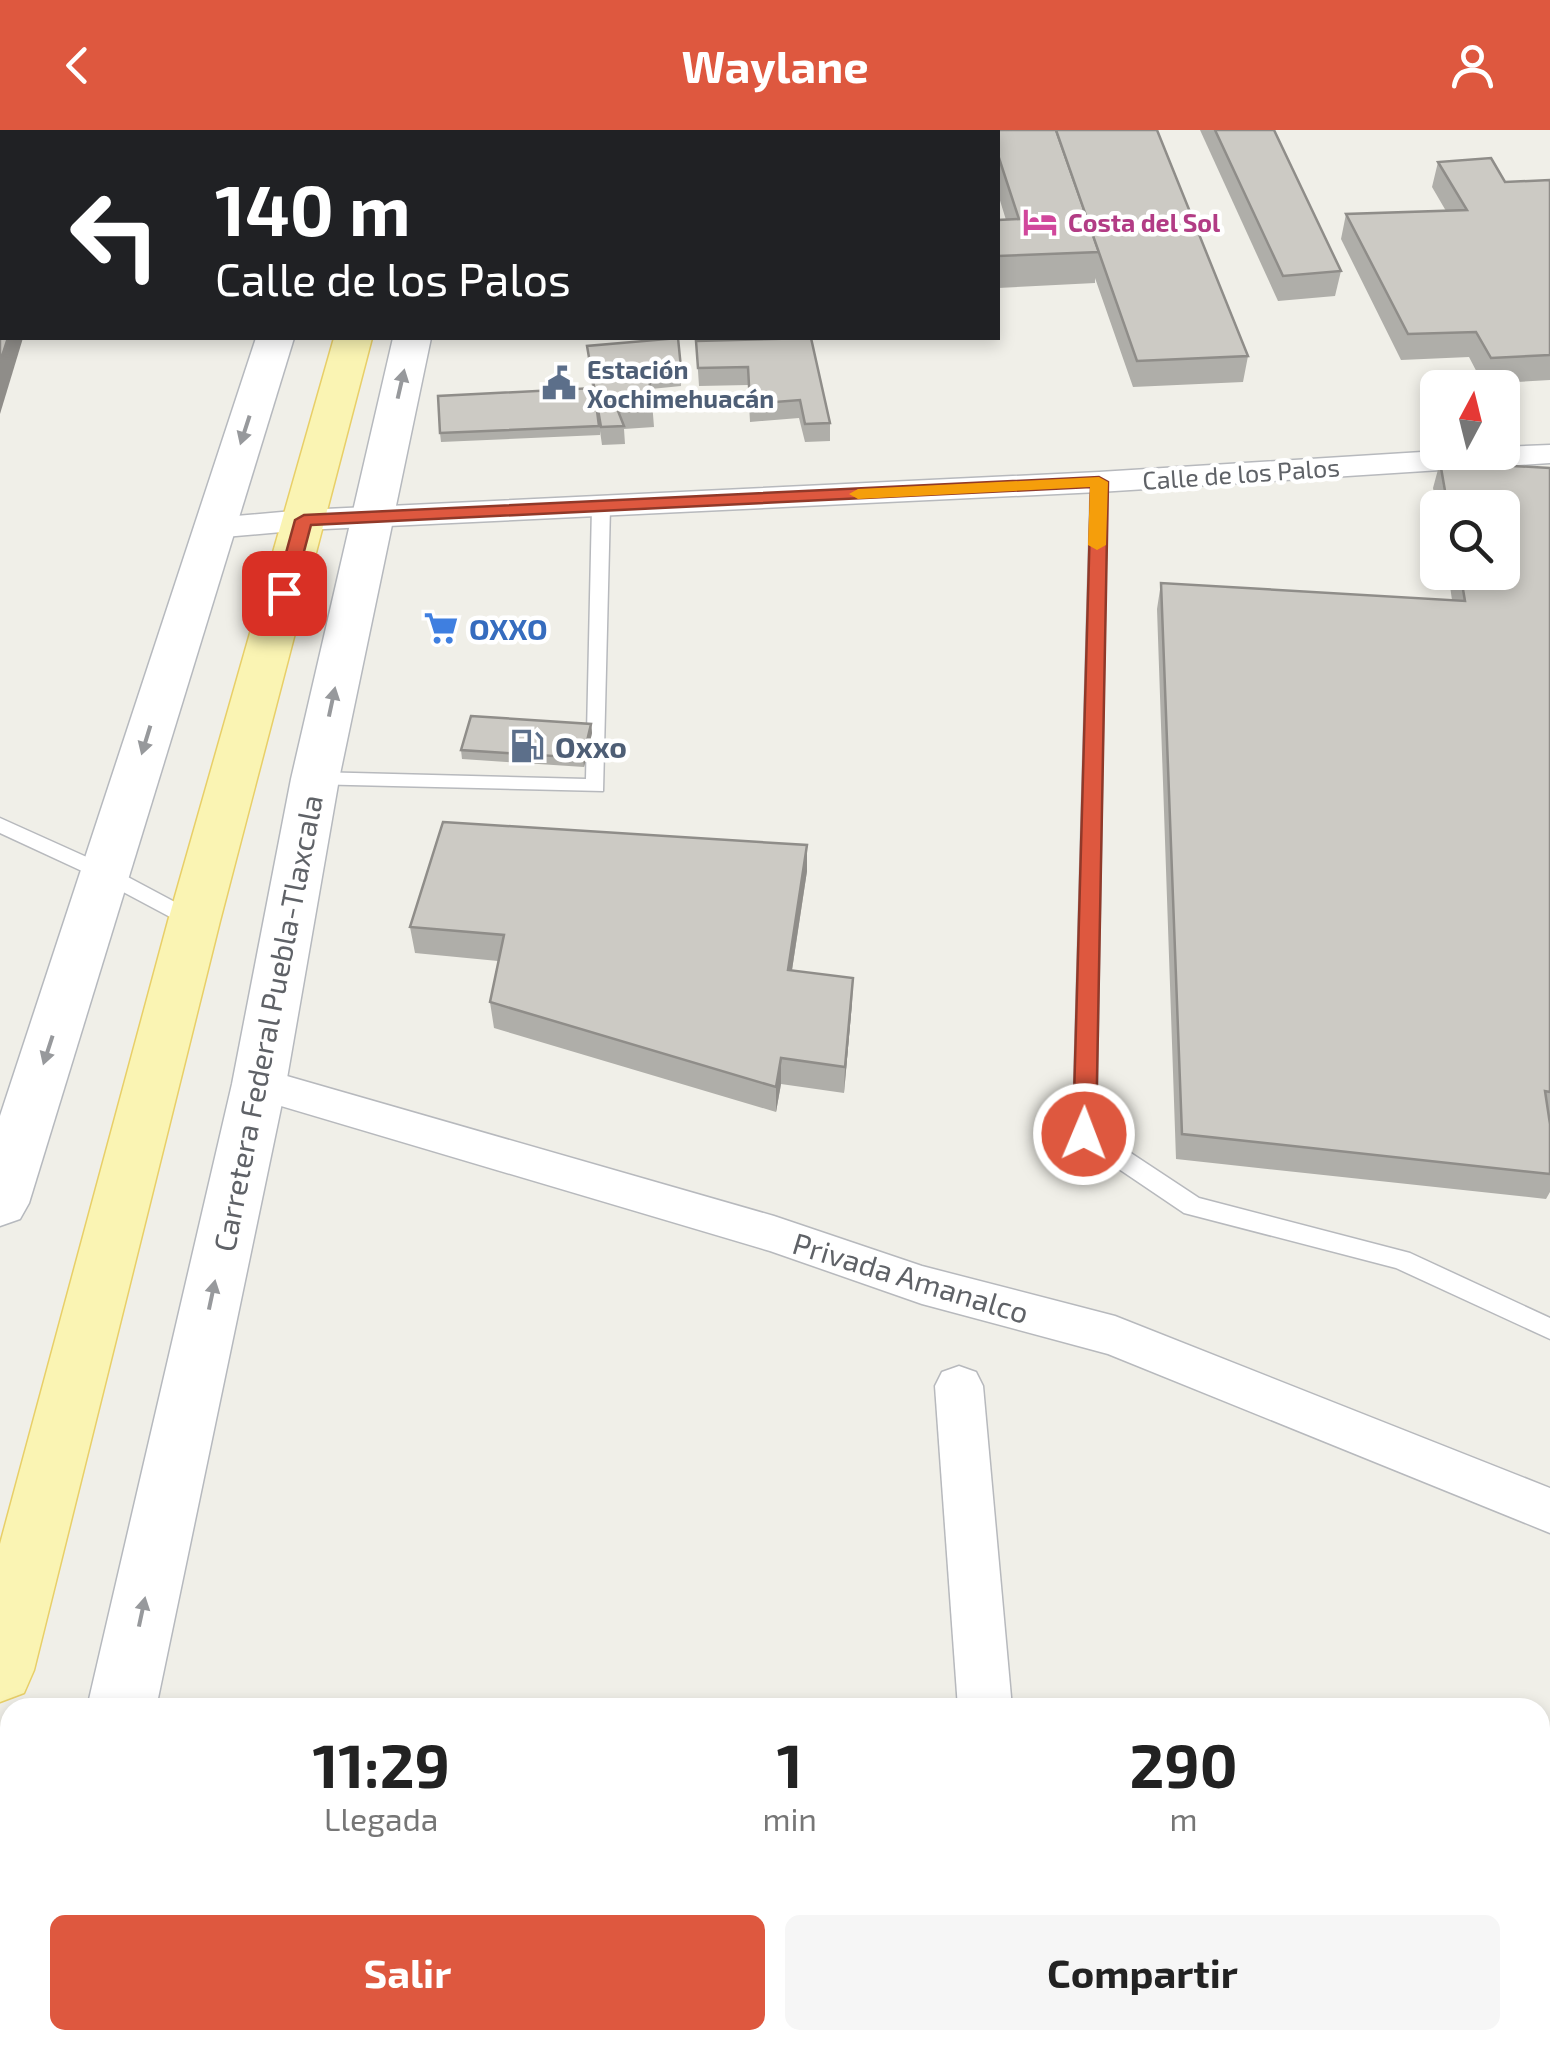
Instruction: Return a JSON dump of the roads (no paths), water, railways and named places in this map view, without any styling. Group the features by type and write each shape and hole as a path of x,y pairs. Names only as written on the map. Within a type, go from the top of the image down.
{"main road":[{"path":"0,1203 274,340"},
{"path":"0,1670 194,921 351,340"},
{"name":"Carretera Federal Puebla-Tlaxcala","path":"124,1698 258,1084 315,779 412,340"}],"street":[{"name":"Calle de los Palos","path":"213,528 304,520 1099,482 1550,454"},
{"name":"Privada Amanalco","path":"258,1084 774,1234 922,1285 1115,1336 1550,1511"},
{"path":"959,1386 985,1698"}],"lane":[{"path":"1099,482 1084,1134 1192,1206 1401,1260 1550,1329"},
{"path":"315,779 596,786 601,507"},
{"path":"0,825 104,873 194,921"}],"place":[{"name":"Costa del Sol","path":"1040,222"},
{"name":"Estación Xochimehuacán","path":"559,383"},
{"name":"OXXO","path":"441,628"},
{"name":"Oxxo","path":"527,746"}]}
